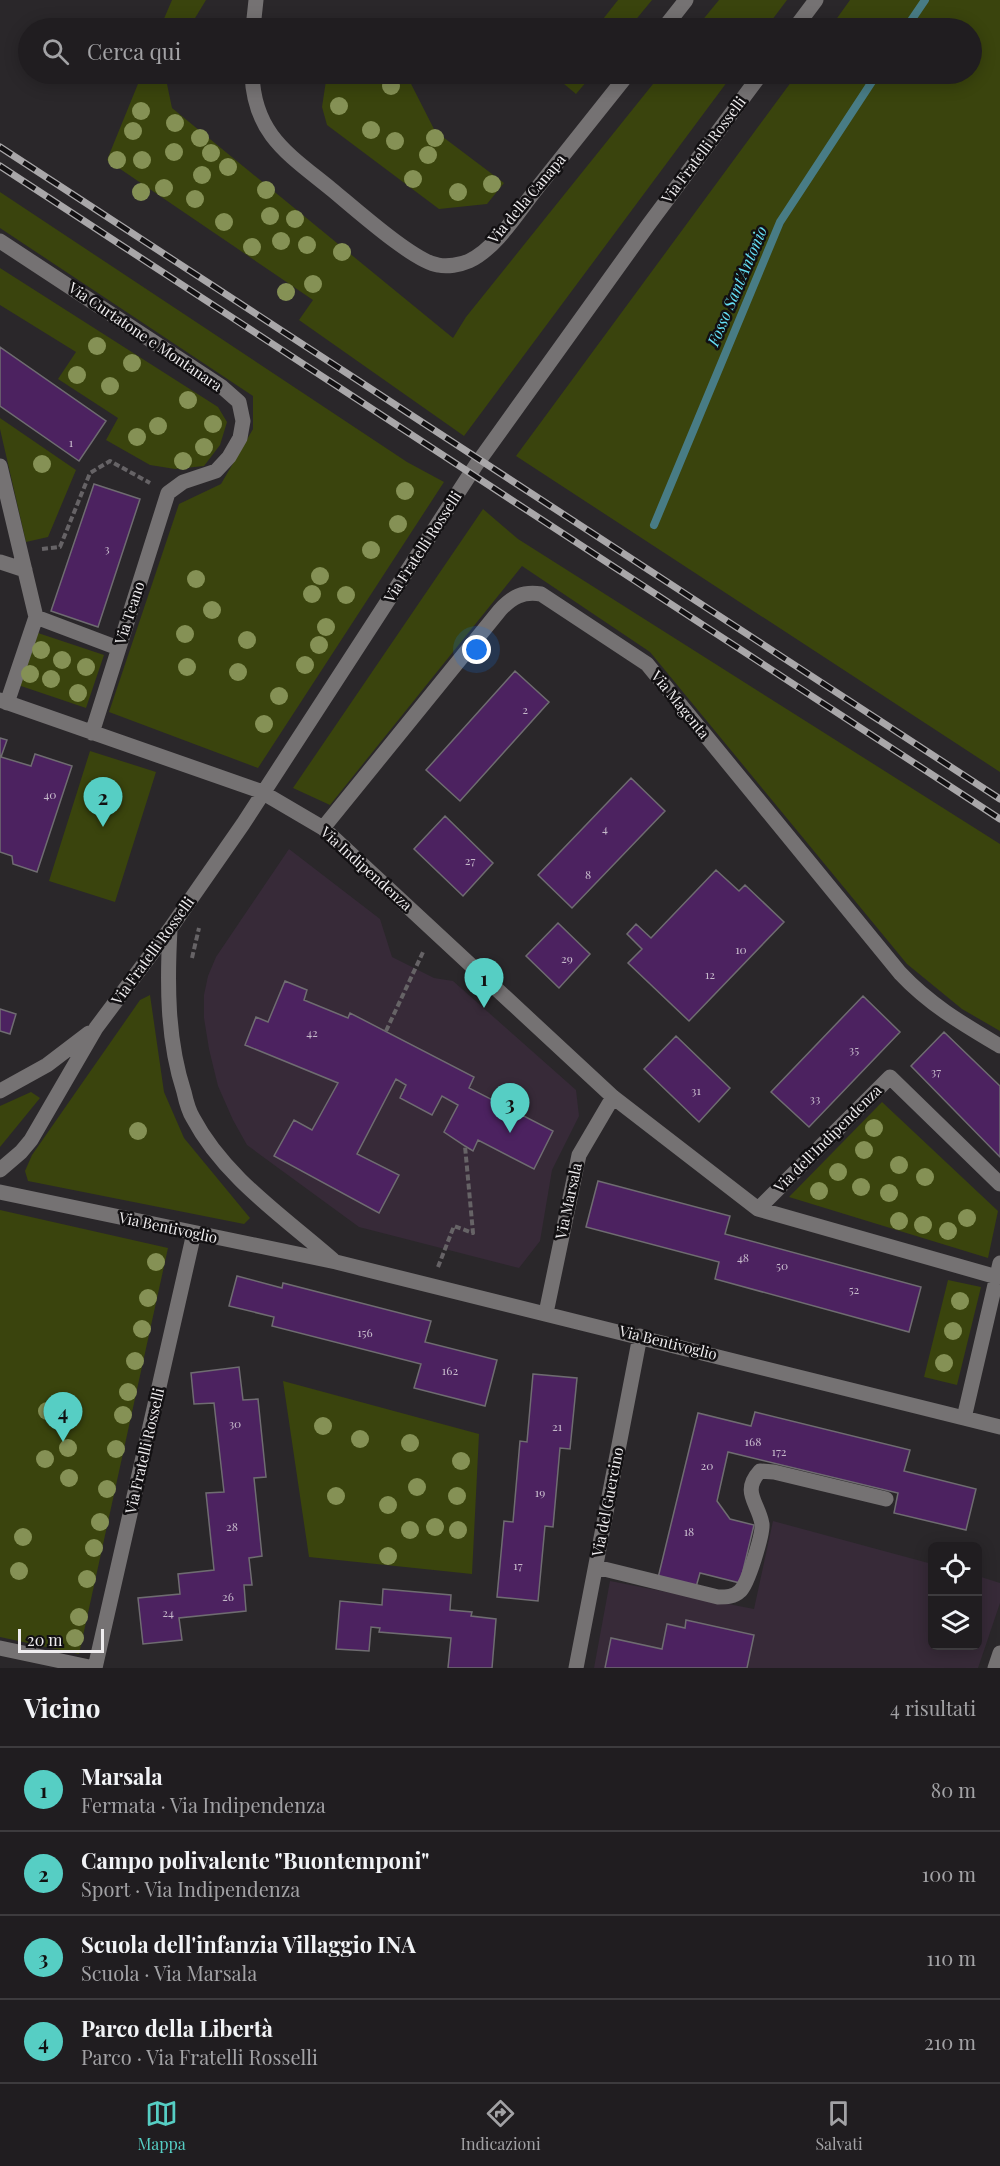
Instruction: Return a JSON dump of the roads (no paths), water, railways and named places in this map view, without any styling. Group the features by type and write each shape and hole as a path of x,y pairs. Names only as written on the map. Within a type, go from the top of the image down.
{"street":[{"path":"254,18 256,0"},
{"path":"672,18 686,0"},
{"path":"802,18 816,0"},
{"name":"Via della Canapa","path":"254,84 257,106 266,129 280,147 424,261 454,266 470,261 499,237 620,84"},
{"name":"Via Fratelli Rosselli","path":"96,1028 170,930 243,824 476,465 649,224 754,84"},
{"name":"Via Curtatone e Montanara","path":"0,242 222,387 239,402 243,420 240,438 229,458 216,471 183,482 168,493"},
{"path":"0,466 36,617 4,702"},
{"name":"Via Teano","path":"92,733 168,493"},
{"path":"0,562 25,570"},
{"name":"Via Magenta","path":"323,828 509,600 531,592 541,594 647,664 900,974 919,994 1000,1047"},
{"path":"36,617 118,648"},
{"name":"Via Indipendenza","path":"4,702 260,792 323,828 613,1097"},
{"name":"Via Bentivoglio","path":"170,930 168,966 171,1038 179,1078 192,1117 217,1154 244,1184 336,1262"},
{"path":"0,1091 47,1065 96,1028"},
{"path":"0,1170 31,1140 96,1028"},
{"name":"Via dell'Indipendenza","path":"758,1209 890,1077 1000,1184"},
{"name":"Via dell'Indipendenza","path":"613,1097 758,1209 998,1270"},
{"name":"Via Marsala","path":"546,1312 579,1155 613,1097"},
{"name":"Via Bentivoglio","path":"0,1192 431,1284 1000,1427"},
{"name":"Via Fratelli Rosselli","path":"95,1668 194,1233"},
{"path":"964,1418 998,1270"},
{"name":"Via del Guercino","path":"576,1668 640,1336"},
{"path":"596,1567 718,1597 730,1597 741,1590 750,1575 760,1535 762,1525 750,1490 754,1478 760,1471 774,1472 886,1498"},
{"path":"0,1648 95,1668"},
{"path":"995,1668 1000,1653"}],"waterway":[{"name":"Fosso Sant'Antonio","path":"913,18 925,0"},
{"name":"Fosso Sant'Antonio","path":"654,525 780,222 870,84"}],"railway":[{"path":"0,147 1000,799"},
{"path":"0,166 1000,819"}],"place":[{"name":"Campo polivalente \"Buontemponi\"","path":"103,827"},
{"name":"Marsala","path":"484,1008"},
{"name":"Scuola dell'infanzia Villaggio INA","path":"510,1133"},
{"name":"Parco della Libertà","path":"63,1442"}]}
